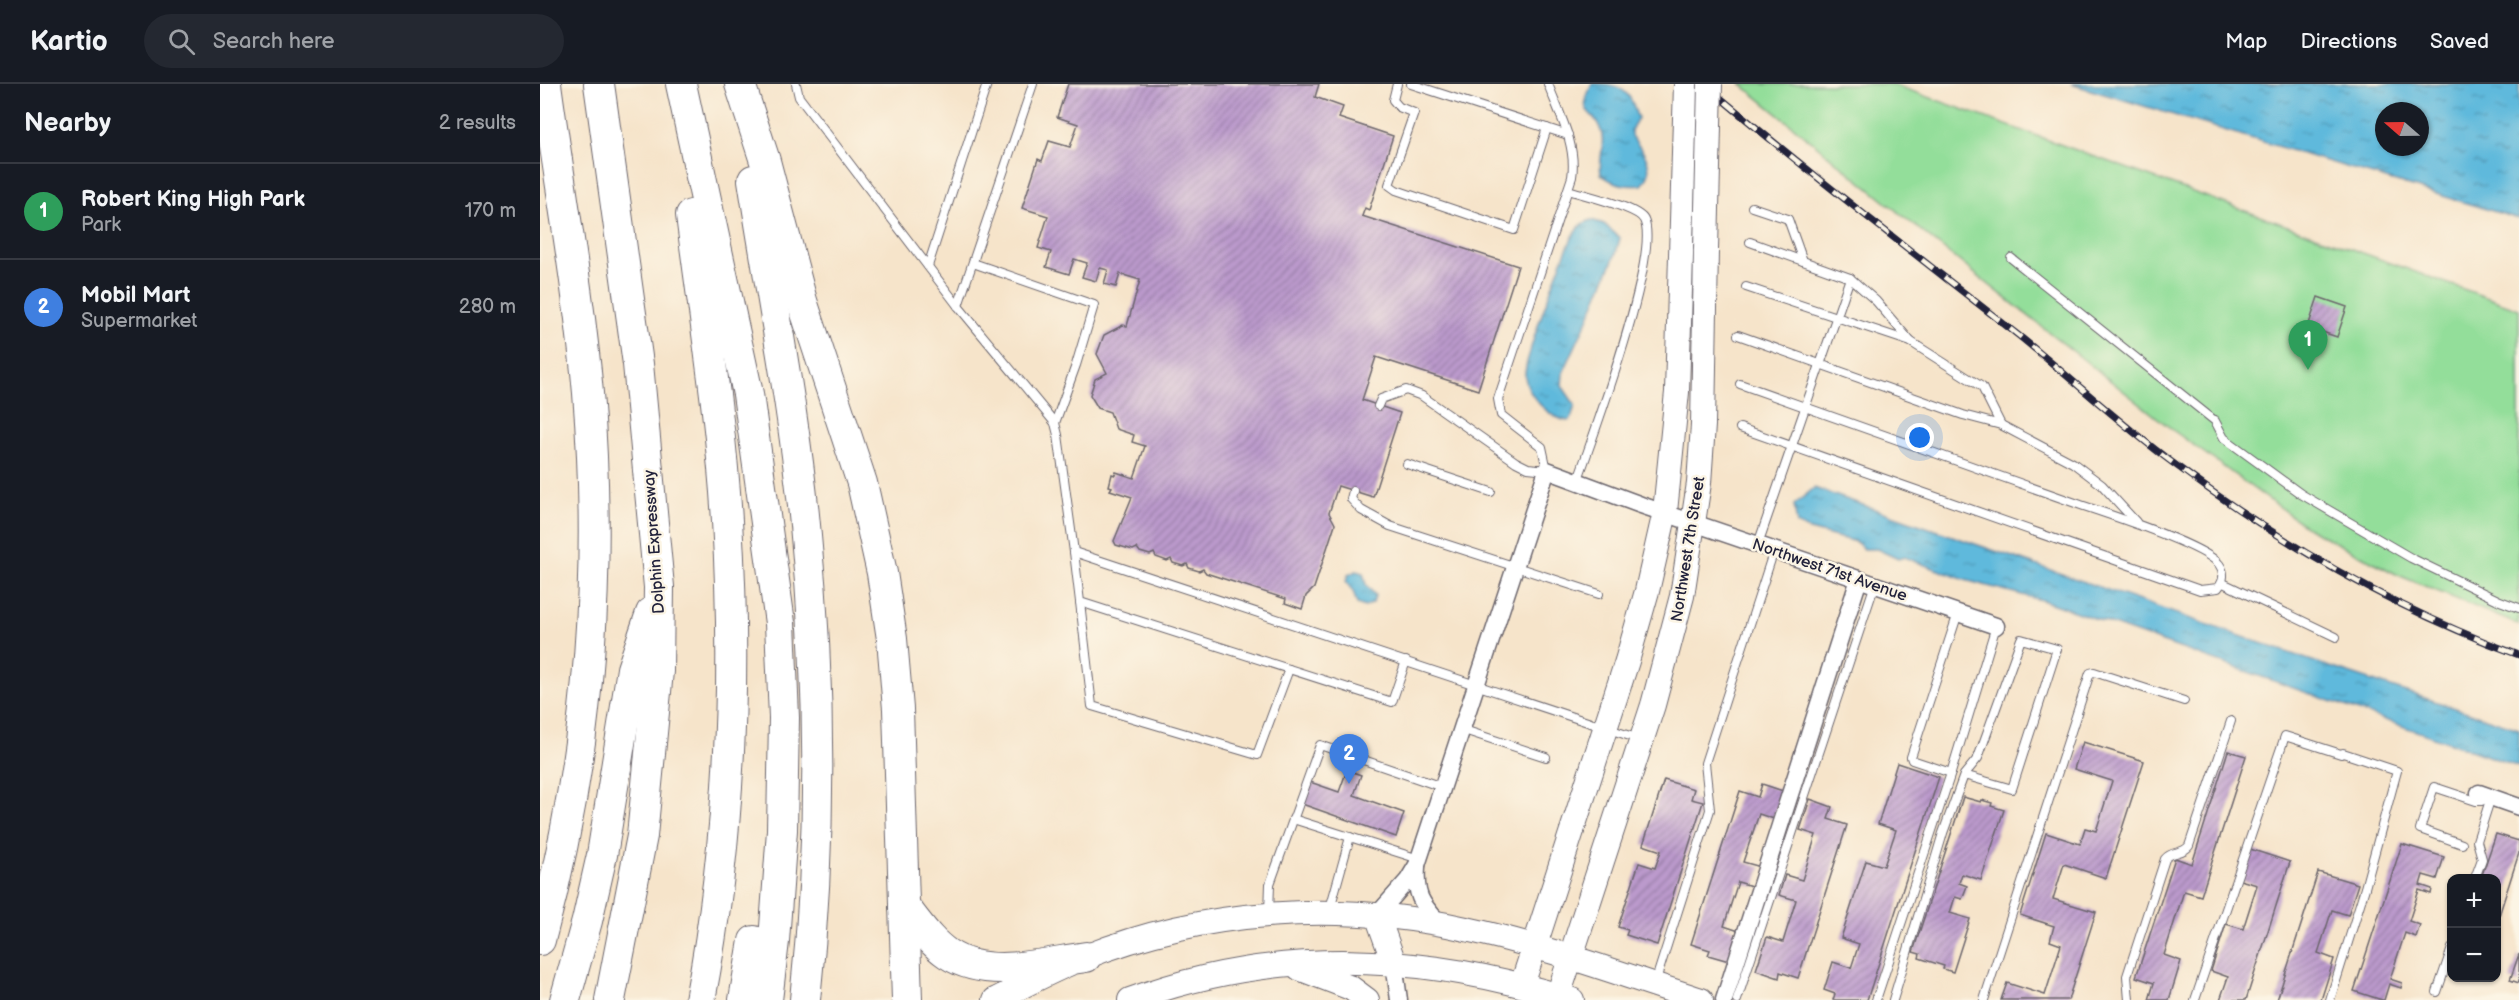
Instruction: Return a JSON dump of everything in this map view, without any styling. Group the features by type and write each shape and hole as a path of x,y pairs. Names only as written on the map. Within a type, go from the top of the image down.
{"highway":[{"path":"540,940 563,846 582,733 589,675 594,562 593,471 587,391 546,84"},
{"name":"Dolphin Expressway","path":"599,84 638,364 659,587 658,671 642,836 623,946 610,1000"},
{"path":"675,84 721,457 730,574 731,696 726,806 714,915 700,1000"},
{"path":"681,84 748,394 780,623 784,718 782,830 767,1000"},
{"path":"739,84 765,161 802,301 862,483 882,573 892,639 898,710 907,1000"},
{"path":"739,84 798,466 816,654 819,800 814,920 805,1000"},
{"path":"744,1000 766,825 770,729 768,537"},
{"path":"565,1000 602,855 632,669 659,587"},
{"path":"904,906 926,934 942,949 974,965 1010,968 1086,957"}],"main road":[{"name":"Northwest 7th Street","path":"1522,985 1606,728 1644,602 1665,512 1675,411 1686,84"},
{"name":"Northwest 7th Street","path":"1565,998 1571,959 1669,651 1682,596 1694,522 1703,425 1710,84"},
{"path":"995,1000 1039,977 1086,957 1188,927 1269,914 1329,912 1439,923 1535,948 1701,1000"},
{"path":"1377,915 1394,963"},
{"path":"1130,1000 1193,979 1288,964 1394,963 1436,967 1522,985 1565,998"},
{"path":"1288,964 1351,988 1367,1000"},
{"path":"1024,1000 1039,977"}],"street":[{"name":"Northwest 71st Avenue","path":"1547,470 1996,626"},
{"path":"1377,915 1408,880 1418,862 1475,683 1547,470"},
{"path":"1724,1000 1867,581"},
{"path":"2485,795 2519,807"},
{"path":"1418,862 1416,884 1420,900 1439,923"},
{"path":"1394,963 1399,1000"}],"lane":[{"path":"796,84 799,96 958,306 1054,423 1059,435 1092,706 1257,755 1289,669"},
{"path":"928,266 987,84"},
{"path":"958,306 1033,84"},
{"path":"1397,84 1393,99 1399,107 1414,113 1389,184 1396,190 1514,230 1547,128"},
{"path":"1411,84 1568,135"},
{"path":"1378,406 1381,399 1406,390 1422,396 1515,462 1528,468 1547,470 1542,447 1502,415 1498,399 1568,190 1574,165 1568,135 1548,84"},
{"path":"1568,190 1634,212 1644,220 1646,229 1645,257 1638,295 1577,482"},
{"path":"1752,207 1788,219 1803,261"},
{"path":"1750,242 1850,278 1876,301 1911,342"},
{"path":"2011,258 2215,421 2224,438 2301,494 2411,558 2519,608"},
{"path":"973,263 1094,305 1076,365 1054,423"},
{"path":"1758,544 1850,278"},
{"path":"1746,287 1836,319 1911,342 1982,387 2001,425"},
{"path":"1738,335 1963,415 2001,425 2080,469 2103,485 2138,525"},
{"path":"1740,384 2138,525 2207,555 2220,564 2224,577 2223,583 2218,588 2200,590 1740,428"},
{"path":"1407,464 1491,492"},
{"path":"1353,491 1351,499 1361,510 1390,526 1599,594"},
{"path":"1654,985 1710,810 1706,763 1774,550"},
{"path":"1074,552 1642,740"},
{"path":"1737,1000 1867,581"},
{"path":"2223,583 2337,637"},
{"path":"1080,602 1392,702 1406,661"},
{"path":"1951,773 1912,760 1911,757 1958,613"},
{"path":"1876,1000 1951,773 1996,626"},
{"path":"1893,1000 1943,833 1964,775 1978,758 2021,639 2057,649 2012,789 1964,775"},
{"path":"1984,1000 2090,673 2094,672 2184,701"},
{"path":"2129,1000 2127,976 2165,859 2171,853 2182,852 2189,846 2231,721"},
{"path":"1461,729 1546,756"},
{"path":"2195,1000 2285,736 2397,771 2365,888 2330,1000"},
{"path":"1269,914 1270,884 1320,745 1442,787"},
{"path":"2462,844 2420,829 2434,787 2476,801 2482,801 2485,795"},
{"path":"2476,874 2481,859 2477,841 2485,795"},
{"path":"1293,819 1418,862"},
{"path":"1329,912 1350,837"},
{"path":"2437,995 2447,961"}],"green space":[{"path":"1741,84 1892,84 2519,309 2519,625 2398,575 2308,528 2174,431 1931,239"}],"water":[{"path":"1592,84 1605,84 1622,89 1633,104 1638,118 1631,130 1631,136 1647,159 1649,172 1642,185 1620,184 1601,174 1601,131 1586,107 1587,95"},
{"path":"2071,84 2519,84 2519,219"},
{"path":"1591,220 1604,224 1620,238 1616,253 1563,373 1562,386 1575,405 1571,419 1568,421 1554,416 1535,399 1527,385 1526,366 1538,326 1565,254 1579,227"},
{"path":"1814,488 2312,661 2519,729 2519,767 2045,601 1965,580 1904,557 1898,559 1877,549 1864,549 1856,542 1806,529 1797,524 1794,505"},
{"path":"1356,571 1363,573 1366,585 1375,595 1373,603 1365,607 1357,604 1353,591 1346,582 1348,575"}],"building":[{"path":"1068,84 1319,84 1315,97 1343,107 1339,118 1393,136 1369,210 1365,208 1362,216 1518,266 1478,390 1376,357 1362,400 1400,413 1373,497 1338,486 1329,513 1335,524 1314,588 1306,596 1302,609 1285,603 1286,599 1206,573 1203,569 1199,571 1189,568 1187,564 1183,566 1173,563 1171,559 1167,561 1156,557 1154,553 1150,555 1140,552 1137,548 1133,550 1116,545 1114,541 1132,497 1110,490 1112,474 1115,475 1116,472 1134,478 1145,446 1132,442 1134,435 1116,429 1110,412 1098,408 1090,395 1095,379 1107,373 1097,354 1104,335 1123,325 1127,326 1140,280 1120,274 1116,287 1104,284 1108,270 1100,268 1096,281 1082,277 1087,263 1074,259 1069,274 1046,267 1051,252 1038,248 1048,216 1022,208 1038,159 1042,161 1049,141 1070,147 1078,124 1057,117"},
{"path":"2318,297 2347,307 2337,337 2308,327"},
{"path":"2083,742 2144,761 2106,878 2064,864 2053,899 2096,912 2068,1000 2001,1000 2007,983 2045,995 2061,945 2050,941 2054,926 2020,915 2046,833 2080,844 2085,828 2096,831 2112,781 2074,769"},
{"path":"2228,751 2246,756 2201,896 2184,891 2164,955 2181,961 2169,1000 2149,1000 2154,983 2136,977 2175,858 2192,864"},
{"path":"1897,763 1939,777 1867,1000 1833,1000 1835,994 1824,990 1833,962 1851,968 1859,944 1841,938 1866,861 1884,866 1896,830 1878,824"},
{"path":"1347,770 1361,775 1354,795 1404,813 1396,837 1302,804 1310,782 1339,792"},
{"path":"1664,780 1694,789 1691,799 1703,802 1657,945 1626,935 1628,930 1618,927 1639,863 1655,868 1661,851 1643,845"},
{"path":"1762,784 1783,791 1774,819 1759,814 1743,862 1761,867 1755,887 1738,882 1724,926 1739,931 1729,961 1708,955 1710,950 1691,944 1740,791 1758,797"},
{"path":"1963,797 1992,803 1991,806 2004,810 1981,880 1962,874 1959,883 1967,886 1962,899 1955,897 1950,913 1970,919 1953,972 1943,969 1944,966 1919,958 1920,954 1913,952"},
{"path":"1810,799 1832,807 1828,819 1847,825 1798,978 1780,972 1779,978 1756,970 1767,937 1783,942 1796,900 1779,895 1785,875 1802,880 1816,835 1800,830"},
{"path":"2496,834 2519,841 2519,853 2501,909 2501,874 2482,874"},
{"path":"2402,844 2444,857 2437,879 2423,875 2420,885 2432,889 2431,894 2419,890 2409,921 2420,925 2416,937 2405,933 2390,979 2402,983 2401,988 2389,984 2384,1000 2382,1000 2354,991"},
{"path":"2250,849 2290,862 2246,1000 2220,1000 2228,977 2211,971 2226,924 2243,929 2257,885 2240,880"},
{"path":"2318,872 2358,884 2348,915 2332,910 2318,953 2334,959 2321,1000 2277,1000"},
{"path":"2519,954 2519,983 2510,980"}],"railway":[{"path":"1704,84 1820,180 2018,335 2133,432 2213,492 2296,546 2383,595 2427,617 2519,655"}],"place":[{"name":"Robert King High Park","path":"2308,370"},
{"name":"Mobil Mart","path":"1349,784"}]}
